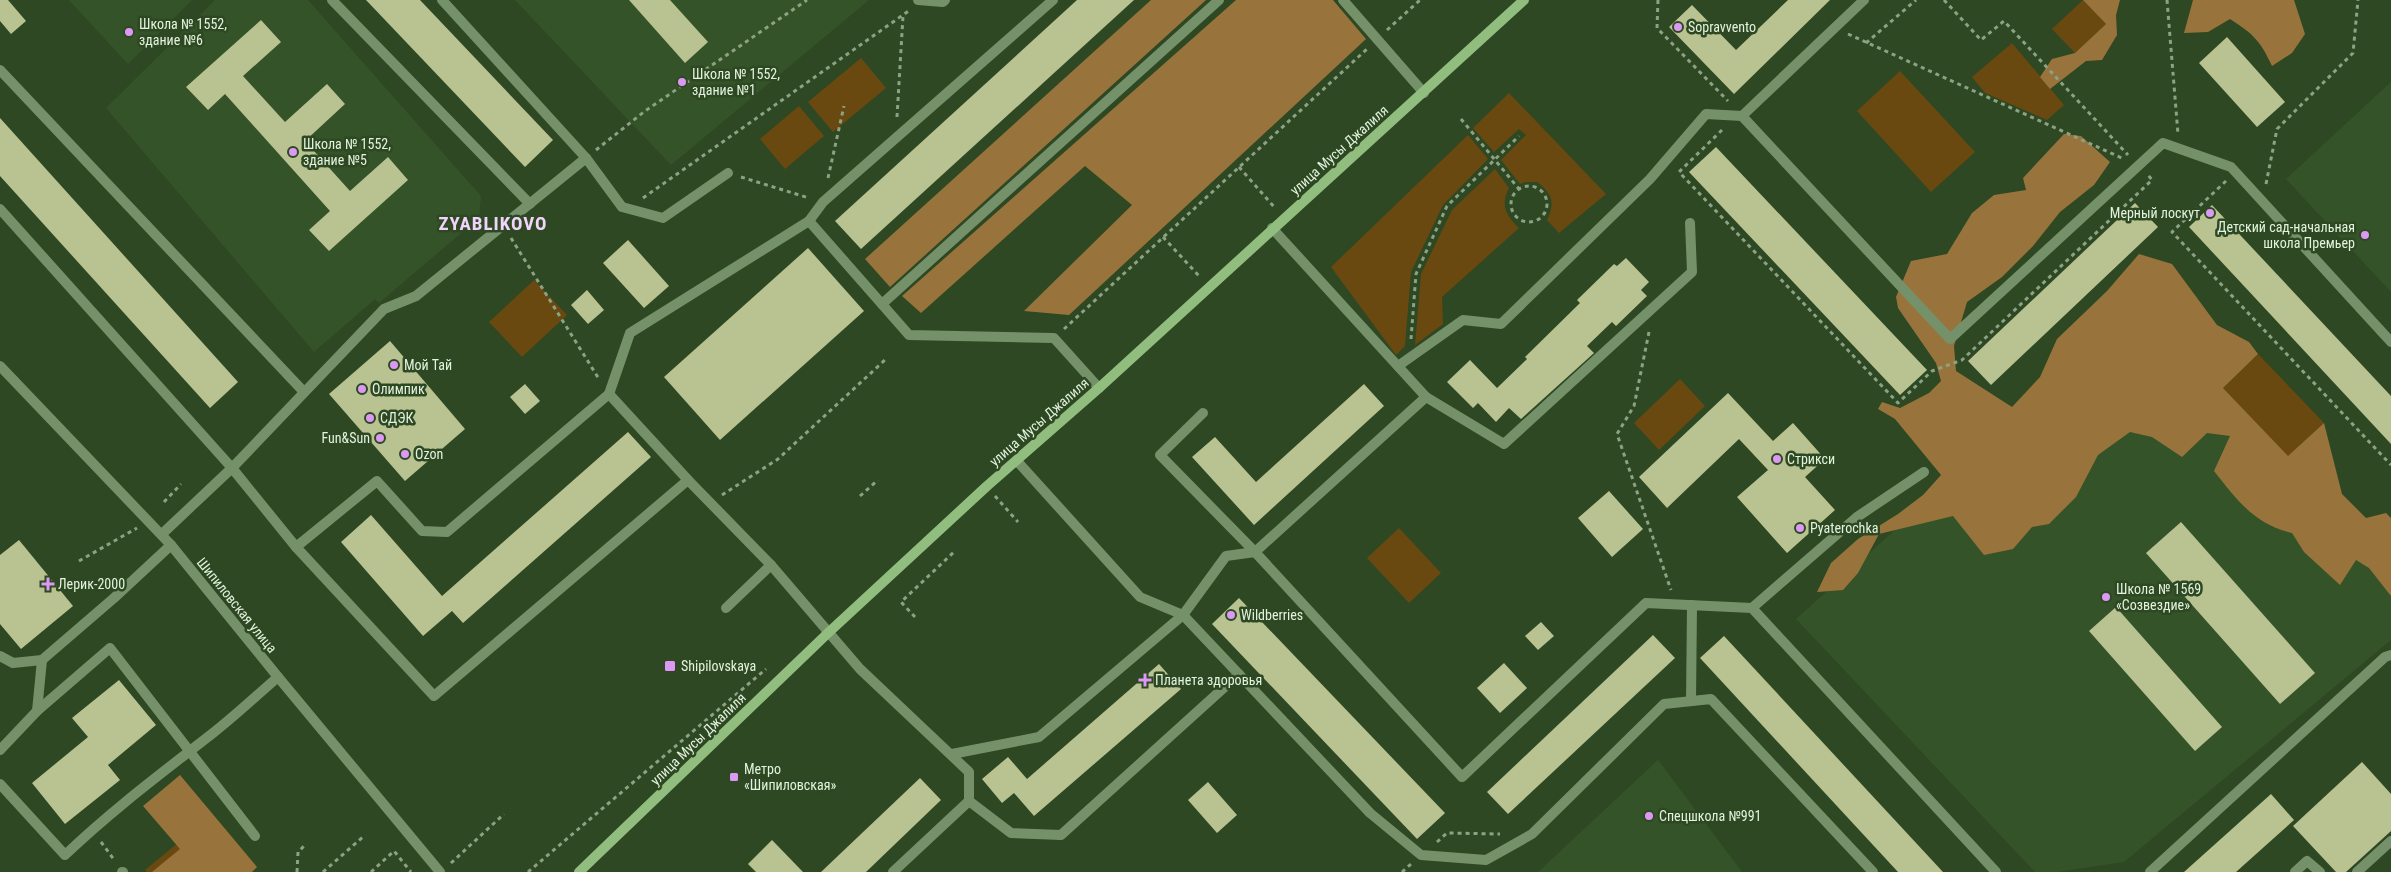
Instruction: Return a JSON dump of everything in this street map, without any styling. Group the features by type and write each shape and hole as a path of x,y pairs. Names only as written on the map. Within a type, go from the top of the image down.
{"main road":[{"name":"улица Мусы Джалиля","path":"579,872 828,633 987,486 1100,388 1272,228 1424,93 1524,0"}],"street":[{"path":"332,0 530,204"},
{"path":"442,0 586,158 622,207 663,218 728,173"},
{"path":"918,0 944,2 945,0"},
{"path":"296,547 377,481 422,531 447,532 609,394 630,333 809,221 823,202 1053,0"},
{"path":"882,304 1218,0"},
{"path":"1343,0 1424,93"},
{"path":"1398,366 1463,320 1501,324 1650,179 1706,114 1742,116 1864,0"},
{"path":"0,70 304,392"},
{"path":"1742,116 1950,339 2163,143 2231,167 2391,342"},
{"path":"162,534 232,468 384,309 416,296 586,158"},
{"path":"0,209 232,468 296,547 434,696 688,480"},
{"path":"809,221 909,335 1054,338 1100,388"},
{"path":"1272,228 1426,398 1504,444 1692,272 1690,222"},
{"name":"Шипиловская улица","path":"0,366 171,544 278,677 443,869"},
{"path":"609,394 688,480 771,565 860,669 969,772 969,801 892,872"},
{"path":"952,754 1039,737 1183,615 1226,556 1255,552 1426,398"},
{"path":"1203,413 1160,455 1255,552 1462,777 1646,603 1752,608 1857,517 1924,472"},
{"path":"1016,460 1140,598 1183,615 1370,814 1421,855 1486,860 1532,834 1664,704 1711,699 1873,872"},
{"path":"0,656 13,663 42,660 114,598 171,544"},
{"path":"726,608 771,565"},
{"path":"1691,701 1692,605"},
{"path":"1752,608 1996,872"},
{"path":"0,750 37,711 110,648 255,836"},
{"path":"2150,872 2378,664 2391,655"},
{"path":"37,711 42,660"},
{"path":"969,801 1011,833 1061,835 1239,674"},
{"path":"0,784 65,855 92,829 189,750 213,733 278,677"},
{"path":"2357,872 2391,840"},
{"path":"2295,872 2307,861 2320,872"}],"path":[{"path":"586,158 645,111 807,0"},
{"path":"1054,338 1420,0"},
{"path":"1658,0 1657,28 1734,107 1722,131 1679,172 1898,403 1932,371 1962,360 2152,180 2004,21 1981,40 1944,0"},
{"path":"1866,42 1916,0"},
{"path":"2167,0 2180,149"},
{"path":"2262,202 2276,129 2354,53 2358,0"},
{"path":"628,209 904,15 895,137"},
{"path":"1834,28 2138,166"},
{"path":"728,173 823,202 844,106"},
{"path":"1461,119 1519,189"},
{"path":"1410,358 1416,274 1447,206 1518,136"},
{"path":"1239,167 1279,212"},
{"path":"2236,172 2172,232 2391,465"},
{"path":"1526,186 1535,186 1546,197 1547,206 1545,213 1539,220 1524,222 1516,218 1510,203 1513,194 1519,189 1526,186"},
{"path":"503,225 609,394"},
{"path":"1163,237 1203,281"},
{"path":"1654,306 1634,406 1616,434 1676,604"},
{"path":"710,502 778,460 886,359"},
{"path":"860,496 878,480"},
{"path":"164,502 181,484"},
{"path":"987,486 1018,522"},
{"path":"78,560 138,528"},
{"path":"915,617 901,602 954,552"},
{"path":"443,869 504,814"},
{"path":"92,829 122,872"},
{"path":"1402,872 1447,833 1509,835"},
{"path":"323,872 364,836"},
{"path":"298,872 298,852 306,844"},
{"path":"371,872 394,851 411,872"}],"shaded area":[{"name":"Школа № 1552, здание №6","path":"69,0 192,0 128,64"},
{"name":"Школа № 1552, здание №5","path":"215,0 308,0 481,196 479,218 379,303 375,299 314,352 106,108"},
{"name":"Школа № 1552, здание №1","path":"515,0 869,0 671,165"},
{"path":"1151,0 1206,0 890,287 865,259"},
{"path":"1236,0 1333,0 1366,39 1069,315 1024,311 1132,205 1085,166 921,313 902,296"},
{"path":"2083,0 2106,24 2075,53 2052,29"},
{"path":"2083,0 2120,0 2116,15 2117,35 2102,60 2086,61 2050,89 2040,77 2052,59 2075,53 2106,24"},
{"path":"2193,0 2294,0 2305,34 2292,53 2272,66 2255,38 2230,19 2208,32 2184,33"},
{"path":"2012,43 2064,105 2047,120 1985,93 1972,77"},
{"path":"861,58 886,88 833,132 808,102"},
{"path":"1900,71 1975,152 1931,192 1857,111"},
{"name":"Детский сад-начальная школа Премьер","path":"2391,82 2391,292 2286,179"},
{"path":"1509,93 1606,194 1559,233 1547,220 1552,204 1546,191 1537,182 1520,184 1501,160 1526,135 1519,129 1494,152 1473,128"},
{"path":"799,106 824,136 785,169 760,139"},
{"path":"2064,134 2081,136 2110,162 2094,185 2060,212 2033,246 2002,277 1967,302 1954,346 1956,371 2012,407 2040,377 2057,339 2107,291 2139,254 2172,264 2217,325 2249,342 2258,354 2223,388 2288,456 2324,423 2342,494 2366,518 2386,513 2391,518 2391,596 2369,568 2356,560 2340,585 2304,552 2292,533 2267,524 2247,510 2214,471 2230,436 2207,433 2182,457 2152,437 2130,432 2098,455 2076,497 2049,524 2032,527 2013,549 1984,555 1953,516 1879,534 1858,573 1843,590 1817,592 1831,563 1858,539 1898,514 1923,495 1941,475 1895,419 1878,409 1882,402 1900,408 1929,393 1941,381 1936,363 1898,308 1896,297 1911,261 1947,254 1972,213 1994,195 2026,190 2023,178"},
{"path":"1468,135 1488,159 1443,205 1411,272 1405,346 1396,355 1331,267"},
{"path":"1495,169 1509,188 1505,200 1506,210 1519,228 1442,297 1443,324 1415,345 1421,274 1452,210"},
{"path":"534,280 567,315 522,357 489,322"},
{"name":"Школа № 1569 «Созвездие»","path":"2142,307 2391,576 2391,640 2124,862 2057,872 2035,872 1796,619"},
{"path":"2258,354 2324,423 2288,457 2223,388"},
{"path":"1680,379 1705,406 1659,450 1634,423"},
{"path":"1399,528 1441,573 1409,603 1367,558"},
{"name":"Спецшкола №991","path":"1658,760 1742,872 1538,872"},
{"path":"180,775 257,867 252,872 152,872 180,849 143,806"},
{"path":"184,838 181,872 147,872 145,870"}],"building":[{"path":"0,0 8,0 26,21 11,34 0,21"},
{"path":"366,0 420,0 553,140 525,167"},
{"path":"629,0 670,0 708,42 685,63"},
{"path":"1077,0 1134,0 861,249 835,221"},
{"path":"1788,0 1830,0 1734,94 1669,27 1692,5 1736,50"},
{"path":"261,20 281,42 243,76 285,122 327,84 345,104 305,141 350,191 388,157 408,180 329,251 309,230 330,211 225,94 208,110 186,87"},
{"path":"2227,37 2285,102 2257,127 2199,63"},
{"path":"0,118 238,382 210,408 0,176"},
{"path":"1716,147 1927,370 1900,395 1689,172"},
{"path":"2135,203 2158,227 1991,385 1968,361"},
{"path":"2212,205 2391,396 2391,444 2189,227"},
{"path":"628,240 669,286 644,308 603,263"},
{"path":"808,248 864,311 720,440 664,377"},
{"path":"1626,258 1649,282 1641,290 1647,296 1616,326 1612,322 1587,346 1594,353 1521,419 1509,408 1496,422 1478,403 1473,408 1447,382 1470,360 1497,388 1527,359 1525,357 1580,303 1577,300 1614,264 1617,266"},
{"path":"587,290 604,310 588,324 571,305"},
{"path":"390,341 465,429 405,481 329,394"},
{"path":"525,384 540,401 525,414 510,397"},
{"path":"1364,384 1384,406 1254,525 1192,457 1215,437 1256,482"},
{"path":"1728,393 1773,441 1793,423 1825,459 1805,477 1835,510 1787,553 1737,497 1768,470 1739,439 1667,508 1639,477"},
{"path":"628,432 651,457 463,623 452,611 423,636 341,542 371,515 442,596"},
{"path":"1609,491 1643,529 1612,557 1578,518"},
{"path":"2181,522 2315,673 2280,704 2146,553"},
{"path":"19,540 73,606 21,649 0,624 0,555"},
{"path":"1239,598 1445,813 1417,839 1212,624"},
{"path":"2116,607 2222,727 2195,751 2089,631"},
{"path":"1541,622 1554,636 1538,650 1525,636"},
{"path":"1653,635 1675,658 1508,814 1487,792"},
{"path":"1724,636 1943,872 1898,872 1700,658"},
{"path":"1504,663 1527,688 1500,713 1477,688"},
{"path":"1159,664 1181,689 1034,816 1014,793 1002,803 982,779 1008,757 1027,779"},
{"path":"119,680 156,725 108,765 120,780 65,824 32,783 88,737 72,718"},
{"path":"2362,762 2391,794 2391,831 2346,872 2336,872 2293,826"},
{"path":"920,778 941,800 866,872 821,872"},
{"path":"1208,782 1237,815 1217,833 1188,800"},
{"path":"2271,794 2294,820 2236,872 2184,872"},
{"path":"772,840 803,872 756,872 748,864"}],"place":[{"name":"Sopravvento","path":"1678,27"},
{"name":"Школа № 1552, здание №6","path":"129,32"},
{"name":"Школа № 1552, здание №1","path":"682,82"},
{"name":"Школа № 1552, здание №5","path":"293,152"},
{"name":"Мерный лоскут","path":"2210,213"},
{"name":"Детский сад-начальная школа Премьер","path":"2365,235"},
{"name":"Мой Тай","path":"394,365"},
{"name":"Олимпик","path":"362,389"},
{"name":"СДЭК","path":"370,418"},
{"name":"Fun&Sun","path":"380,438"},
{"name":"Ozon","path":"405,454"},
{"name":"Стрикси","path":"1777,459"},
{"name":"Pyaterochka","path":"1800,528"},
{"name":"Лерик-2000","path":"48,584"},
{"name":"Школа № 1569 «Созвездие»","path":"2106,597"},
{"name":"Wildberries","path":"1231,615"},
{"name":"Shipilovskaya","path":"670,666"},
{"name":"Планета здоровья","path":"1145,680"},
{"name":"Метро «Шипиловская»","path":"734,777"},
{"name":"Спецшкола №991","path":"1649,816"}],"district":[{"name":"ZYABLIKOVO","path":"493,223"}]}
